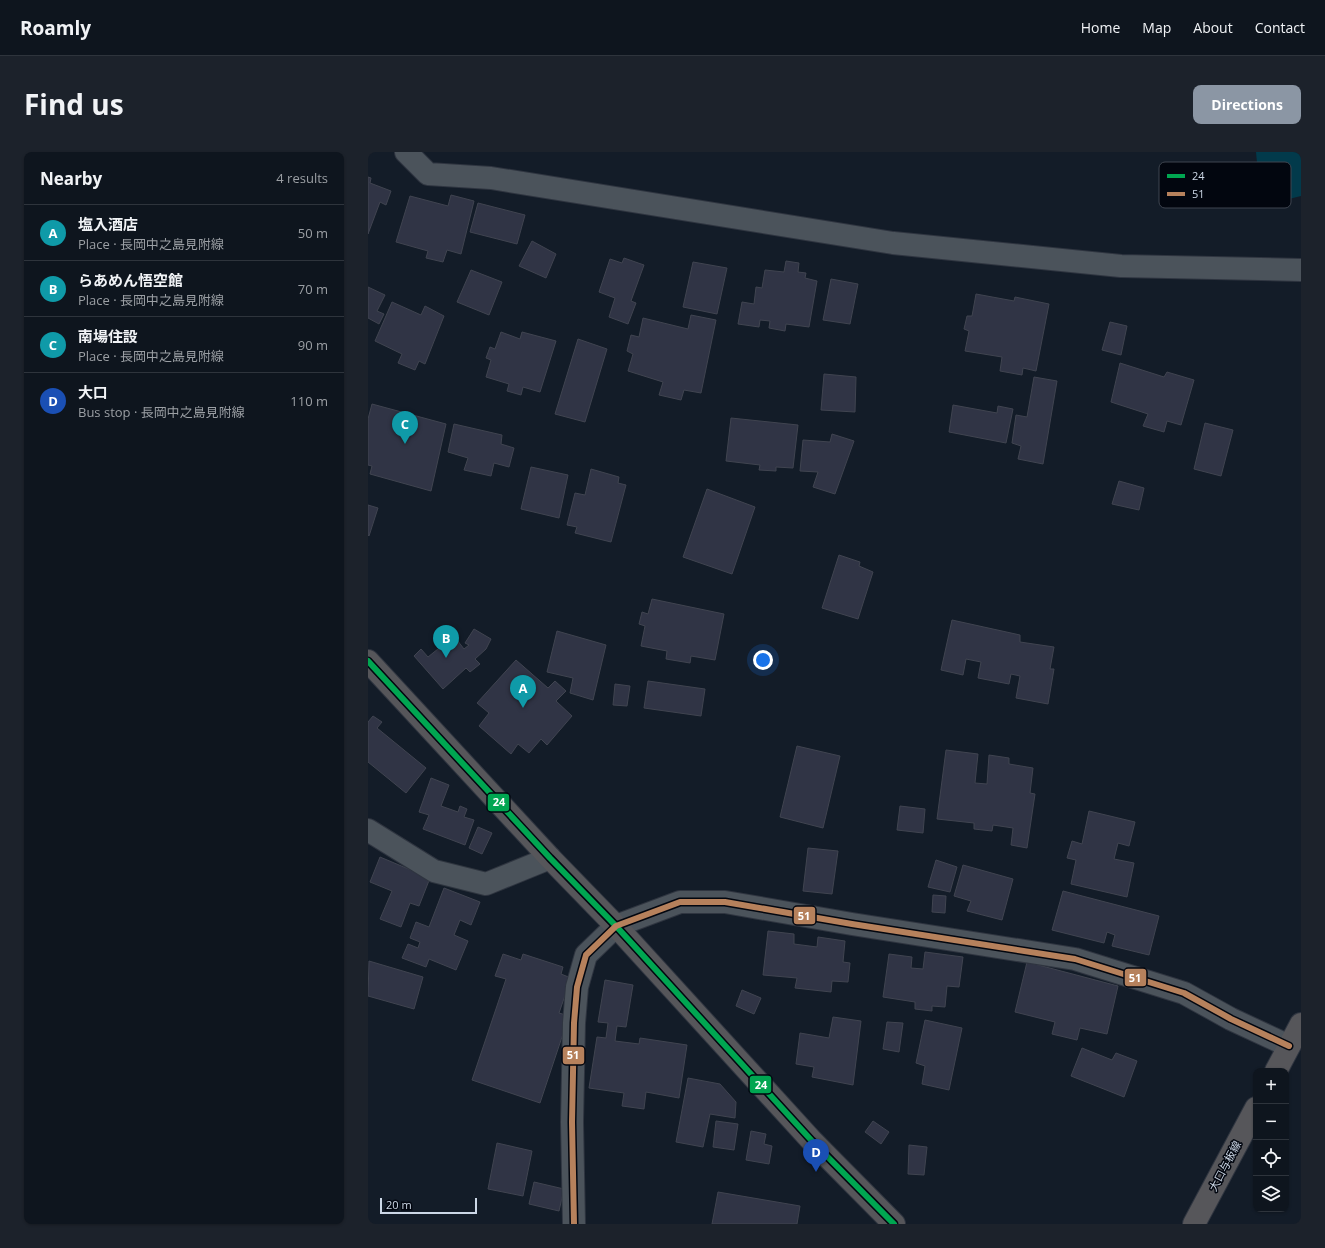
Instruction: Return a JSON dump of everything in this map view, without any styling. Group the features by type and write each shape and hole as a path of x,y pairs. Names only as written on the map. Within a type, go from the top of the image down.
{"main road":[{"path":"368,662 550,858 616,926 812,1141 894,1224"},
{"path":"1278,1068 1301,1024"},
{"name":"大口与板線","path":"1194,1224 1253,1114"}],"street":[{"path":"406,152 428,174 491,178 893,243 1121,266 1301,270"},
{"path":"368,830 434,871 486,884 550,858"},
{"path":"574,1224 572,1122 574,1023 577,988 586,955 616,926 680,902 725,902 852,924 1075,959 1184,993 1289,1046"}],"water":[{"path":"1256,152 1301,152 1301,196 1291,198 1291,162 1257,162"}],"building":[{"path":"368,177 371,178 370,183 391,191 386,205 380,202 368,234"},
{"path":"451,195 474,201 461,254 447,250 443,262 426,258 428,251 396,242 410,196 448,206"},
{"path":"478,203 525,215 517,244 470,232"},
{"path":"532,241 556,254 546,278 519,266"},
{"path":"624,258 644,265 631,301 636,303 628,324 609,317 615,298 599,292 610,259 622,263"},
{"path":"786,261 799,263 798,272 806,273 805,278 817,281 809,327 786,324 785,331 769,328 770,321 760,320 759,327 738,324 742,302 754,304 756,287 762,288 765,270 784,272"},
{"path":"693,262 727,268 717,314 683,307"},
{"path":"471,270 502,282 489,315 457,302"},
{"path":"831,279 858,284 850,324 823,320"},
{"path":"368,287 385,295 377,311 384,314 379,324 368,318"},
{"path":"976,294 1014,301 1015,297 1049,304 1036,371 1023,368 1022,375 1000,371 1002,357 965,351 969,331 964,329 967,316 972,316"},
{"path":"392,302 421,315 425,306 444,316 425,364 419,361 415,370 398,363 402,354 375,341"},
{"path":"691,315 716,320 701,393 684,390 681,400 659,395 663,382 628,371 633,354 627,351 631,335 639,337 643,318 688,329"},
{"path":"1110,322 1127,326 1121,355 1102,350"},
{"path":"501,332 520,339 522,332 556,341 540,392 523,387 521,395 507,391 509,384 486,377 491,360 486,358 490,347 495,349"},
{"path":"578,339 607,349 585,422 555,414"},
{"path":"1120,363 1164,377 1167,372 1194,380 1181,425 1167,421 1164,432 1143,426 1148,414 1111,402"},
{"path":"824,374 856,377 855,412 821,410"},
{"path":"1034,377 1057,381 1043,464 1018,459 1021,446 1012,443 1016,415 1027,417"},
{"path":"372,404 446,424 431,491 370,474 372,466 368,465 368,419"},
{"path":"953,405 997,413 998,406 1013,409 1006,443 949,432"},
{"path":"731,418 798,425 793,468 776,467 776,471 759,470 760,465 726,461"},
{"path":"1205,423 1233,430 1221,476 1194,469"},
{"path":"454,424 502,435 501,444 514,448 509,467 494,463 491,476 464,470 468,458 448,452"},
{"path":"832,434 854,441 835,494 813,487 818,472 800,471 803,440 830,442"},
{"path":"531,467 568,475 559,518 521,509"},
{"path":"591,469 619,477 618,483 626,485 611,542 575,533 577,527 567,525 575,493 585,495"},
{"path":"1119,481 1144,488 1139,510 1112,504"},
{"path":"707,489 755,507 732,574 683,557"},
{"path":"368,505 378,508 369,536 368,535"},
{"path":"839,555 860,562 859,566 873,572 858,619 822,608"},
{"path":"652,599 724,614 715,660 691,656 690,663 666,659 667,651 641,646 645,626 639,624 642,612 648,614"},
{"path":"952,620 1020,635 1020,642 1054,647 1050,669 1054,669 1048,704 1016,698 1020,676 1011,674 1009,684 978,678 981,662 966,659 963,675 941,670"},
{"path":"474,629 491,639 486,649 475,659 480,664 470,672 466,668 443,689 414,656 421,649 428,657 454,636 464,649 469,645 465,643"},
{"path":"557,631 606,645 593,700 570,693 573,678 547,672"},
{"path":"516,660 548,688 555,681 566,691 556,701 572,716 547,745 541,739 529,753 518,744 511,754 479,726 489,713 477,703"},
{"path":"648,681 705,689 701,716 644,708"},
{"path":"615,684 630,686 627,706 613,705"},
{"path":"373,716 382,722 377,728 426,768 406,793 368,762 368,722"},
{"path":"797,746 840,756 823,828 780,817"},
{"path":"946,750 978,754 975,783 987,784 989,755 1009,758 1009,764 1033,768 1030,793 1035,794 1027,848 1011,845 1013,828 993,825 992,831 974,829 974,823 937,819"},
{"path":"431,778 449,785 441,806 458,812 460,806 467,809 464,817 474,820 465,845 423,829 429,815 419,812"},
{"path":"900,806 925,809 923,833 897,830"},
{"path":"1089,811 1135,822 1129,846 1118,843 1114,859 1134,863 1127,897 1071,884 1076,860 1067,858 1072,841 1082,844"},
{"path":"478,827 492,833 482,854 469,848"},
{"path":"808,848 838,851 832,894 803,891"},
{"path":"380,857 430,878 419,906 410,903 401,927 380,919 392,891 370,882"},
{"path":"936,860 957,867 950,892 928,887"},
{"path":"963,865 1013,879 1002,920 967,911 971,901 954,896"},
{"path":"444,888 480,902 471,925 460,920 454,935 468,941 456,970 429,959 426,967 402,958 408,944 418,948 420,942 410,938 416,922 429,927"},
{"path":"1063,891 1159,916 1149,955 1112,946 1115,935 1107,932 1104,943 1052,930"},
{"path":"933,895 946,896 945,913 932,912"},
{"path":"768,931 794,934 794,944 817,947 818,937 845,941 843,962 850,963 848,982 832,981 831,992 795,988 797,978 763,975"},
{"path":"925,952 963,957 959,987 947,986 945,1007 932,1006 932,1011 915,1009 915,1002 883,997 889,954 912,957 911,968 923,969"},
{"path":"503,954 521,960 523,954 563,967 561,974 571,978 559,1013 569,1016 540,1103 472,1080 506,979 495,976"},
{"path":"369,961 423,977 414,1009 368,996"},
{"path":"1027,962 1118,986 1107,1034 1080,1028 1077,1040 1052,1034 1055,1022 1015,1012"},
{"path":"605,980 633,985 626,1027 617,1026 615,1041 639,1044 640,1038 687,1045 679,1098 646,1092 644,1109 622,1106 624,1093 589,1088 597,1037 606,1038 608,1023 598,1022"},
{"path":"742,990 761,998 754,1014 736,1006"},
{"path":"833,1017 861,1021 853,1085 812,1077 814,1067 796,1064 800,1033 829,1038"},
{"path":"925,1020 962,1028 949,1090 922,1084 925,1066 916,1063"},
{"path":"887,1022 903,1023 899,1052 883,1049"},
{"path":"1082,1048 1112,1060 1116,1053 1137,1061 1124,1097 1071,1076"},
{"path":"688,1078 720,1084 736,1102 735,1118 710,1114 703,1147 676,1142"},
{"path":"716,1121 738,1124 734,1150 713,1147"},
{"path":"873,1121 889,1132 881,1144 865,1132"},
{"path":"751,1131 766,1134 764,1144 772,1146 769,1164 746,1160"},
{"path":"497,1143 532,1151 523,1196 488,1189"},
{"path":"909,1145 927,1147 924,1175 908,1174"},
{"path":"534,1182 564,1189 559,1211 529,1204"},
{"path":"718,1192 800,1206 797,1224 712,1224"}],"transit line":[{"name":"24","path":"368,661 550,858 616,926 812,1141 894,1224"},
{"name":"51","path":"574,1224 572,1122 574,1023 577,987 586,955 616,926 680,902 725,902 852,924 1075,959 1184,993 1231,1019 1289,1046"}],"place":[{"name":"南場住設","path":"405,444"},
{"name":"らあめん悟空館","path":"446,658"},
{"name":"塩入酒店","path":"523,708"},
{"name":"大口","path":"816,1172"}]}
